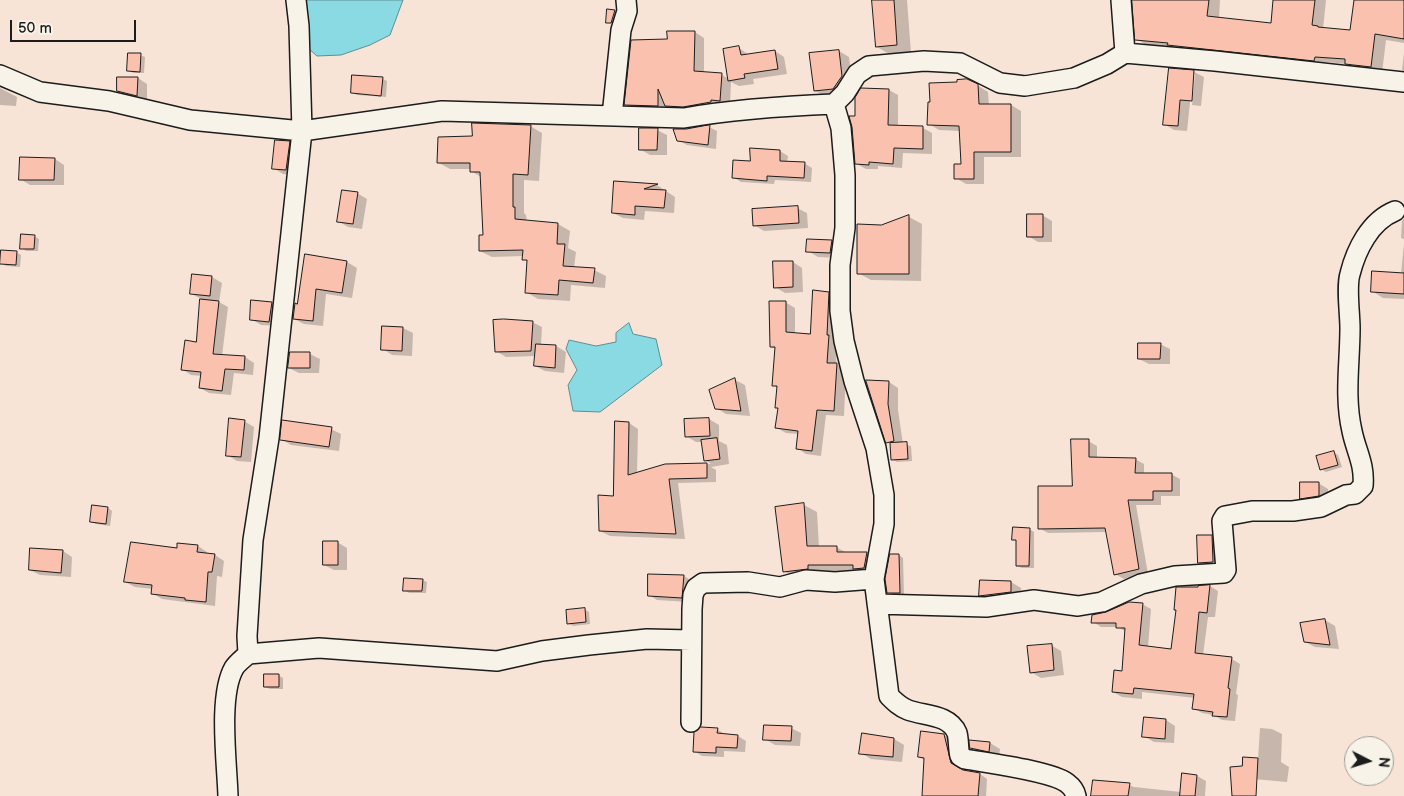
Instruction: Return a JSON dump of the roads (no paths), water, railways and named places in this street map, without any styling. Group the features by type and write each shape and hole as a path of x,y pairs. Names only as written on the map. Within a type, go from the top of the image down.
{"street":[{"path":"248,654 247,636 253,540 269,438 302,131 299,26 296,0"},
{"path":"612,116 621,30 627,11 626,0"},
{"path":"1121,0 1125,53"},
{"path":"0,75 40,92 109,101 190,120 302,131 442,111 684,118 772,106 834,104 845,93 857,74 869,66 924,61 960,63 1000,83 1025,86 1074,78 1107,64 1125,53 1215,60 1404,82"},
{"path":"834,104 841,128 845,175 845,228 840,265 841,318 844,341 854,381 876,448 884,494 884,524 874,579 889,696 898,705 909,710 942,718 952,725 957,734 960,756 964,759 1049,775 1067,783 1076,796"},
{"path":"878,604 986,607 1034,600 1078,606 1102,602 1141,584 1175,576 1224,573 1226,570 1222,521 1225,516 1252,511 1293,511 1321,507 1346,495 1355,494 1363,486 1364,473 1352,431 1346,384 1350,329 1349,276 1361,243 1373,227 1387,214 1395,211"},
{"path":"692,722 691,640 693,595 696,588 703,583 748,582 780,587 806,580 834,582 874,579"},
{"path":"228,796 225,721 226,695 234,667 248,654 319,648 497,661 542,651 589,645 647,639 691,640"}],"water":[{"path":"306,0 403,0 390,35 370,45 341,55 317,56 309,49"},
{"path":"629,323 633,334 656,339 662,365 600,412 573,411 568,385 577,370 566,349 569,340 596,346 616,342 616,333"}]}
